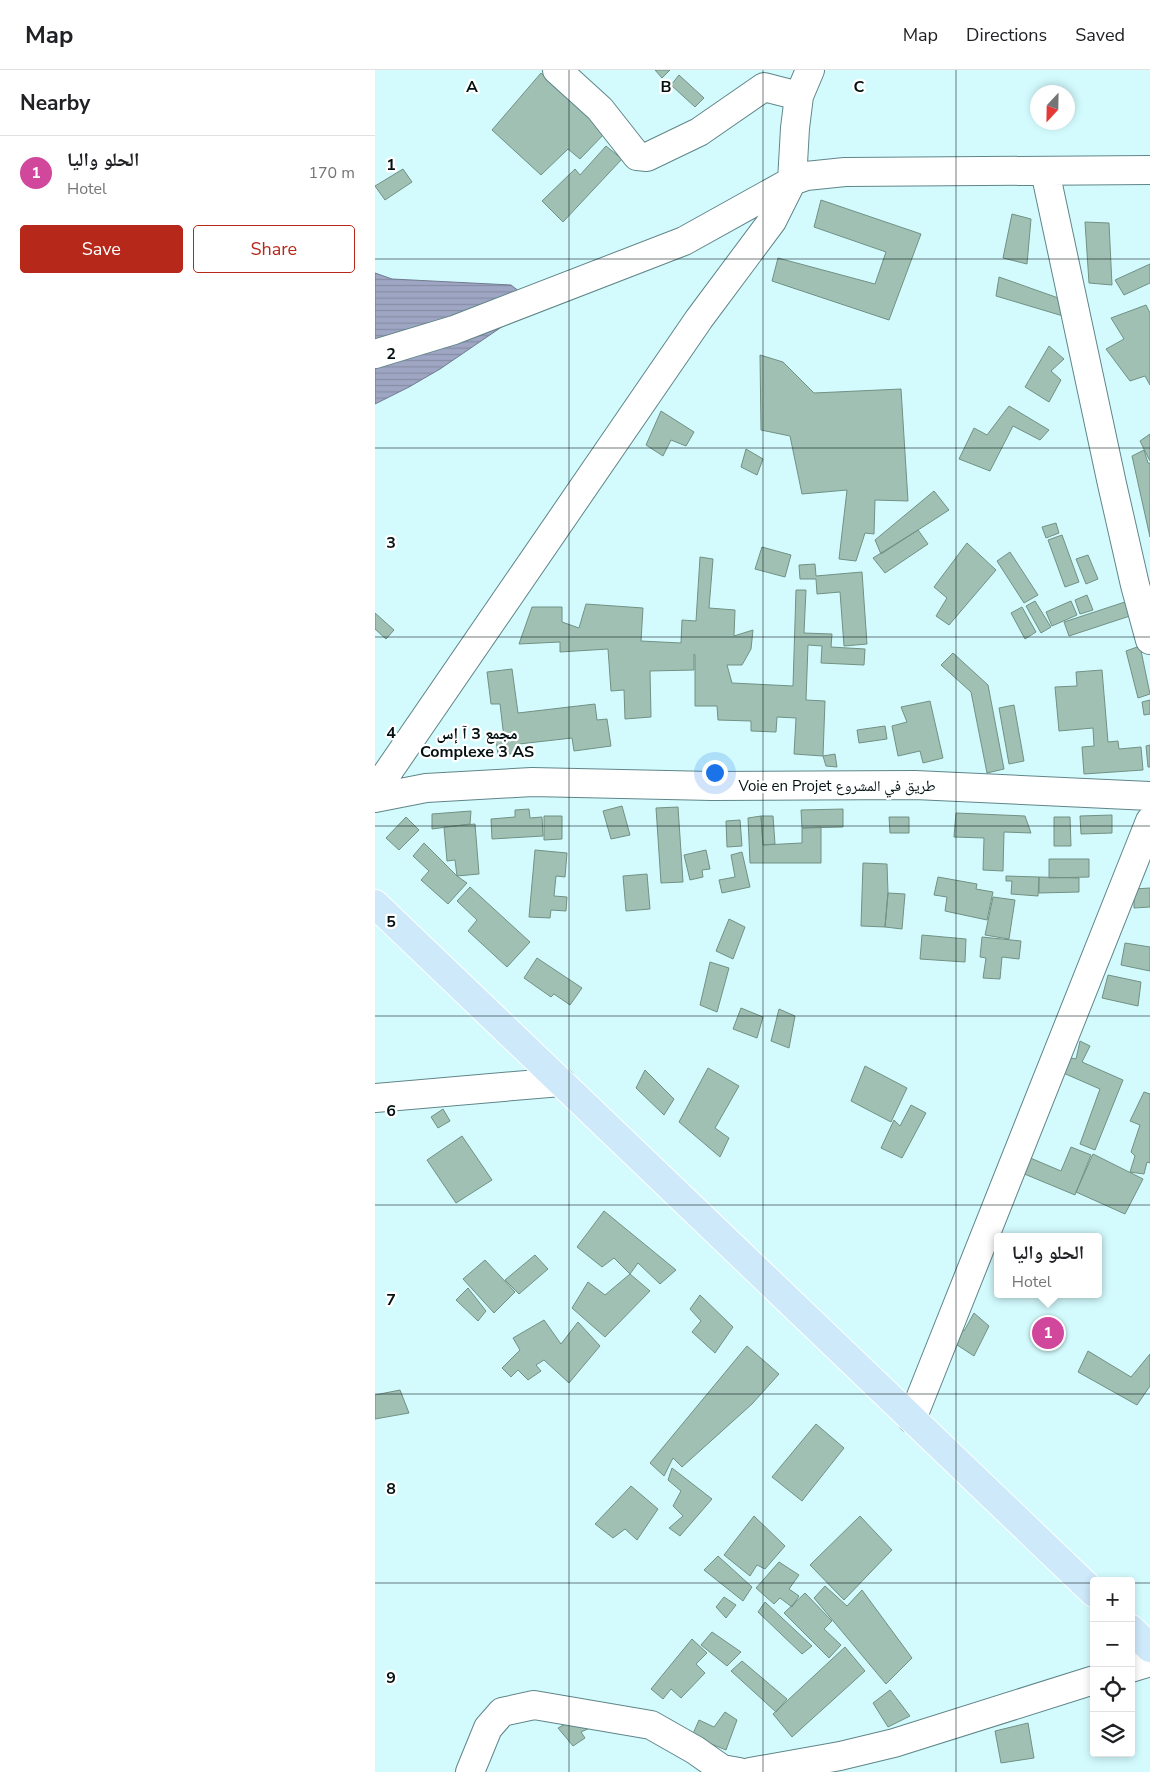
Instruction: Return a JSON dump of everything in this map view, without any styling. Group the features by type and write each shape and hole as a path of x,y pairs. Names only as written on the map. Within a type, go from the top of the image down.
{"main road":[{"path":"375,904 1090,1590"},
{"path":"1135,1634 1150,1648"}],"street":[{"path":"557,70 600,109 637,156 647,157 699,132 764,87 799,96"},
{"path":"375,791 699,318 772,221 792,182 799,96 810,70"},
{"path":"375,354 455,330 684,241 806,176 845,172 1150,170"},
{"path":"1045,171 1114,493 1150,640"},
{"name":"Voie en Projet طريق في المشروع","path":"375,798 426,788 532,782 711,786 915,785 1150,796"},
{"path":"912,1419 1150,821"},
{"path":"375,1098 561,1082"},
{"path":"1134,1667 1150,1662"},
{"path":"750,1772 841,1756 894,1743 1090,1681"},
{"path":"470,1772 488,1728 503,1712 533,1705 651,1726 695,1750 722,1769 739,1772"}],"water":[{"path":"375,273 392,279 511,285 520,292 515,315 503,326 440,369 375,404"}],"building":[{"path":"655,70 670,70 662,78"},
{"path":"541,73 607,131 580,159 568,149 541,175 492,130"},
{"path":"679,75 704,98 695,107 671,85"},
{"path":"606,146 622,159 563,222 542,201 575,169 580,175"},
{"path":"403,169 412,182 385,200 375,186"},
{"path":"821,200 921,234 889,320 772,281 778,258 875,284 886,252 814,227"},
{"path":"1012,214 1031,219 1027,264 1003,258"},
{"path":"1085,222 1109,223 1112,285 1089,283"},
{"path":"1150,264 1150,283 1124,295 1115,280"},
{"path":"999,277 1064,300 1063,316 996,296"},
{"path":"1146,305 1150,313 1150,385 1145,376 1130,381 1106,349 1124,339 1111,318"},
{"path":"1049,346 1064,359 1051,371 1061,380 1049,402 1025,387"},
{"path":"760,355 783,362 814,393 901,389 908,501 875,500 874,534 865,533 856,561 839,559 847,490 802,494 790,436 761,430"},
{"path":"1009,406 1049,430 1040,440 1013,426 990,471 959,459 974,428 987,435"},
{"path":"661,411 694,432 686,446 671,440 663,456 646,445"},
{"path":"1150,434 1150,461 1140,441"},
{"path":"746,449 763,459 757,475 741,467"},
{"path":"1144,450 1148,463 1150,463 1150,537 1132,456"},
{"path":"934,491 949,510 881,554 875,540"},
{"path":"1056,523 1059,533 1046,538 1042,527"},
{"path":"918,530 928,544 885,573 873,558"},
{"path":"1062,535 1079,582 1065,587 1048,540"},
{"path":"967,543 996,570 949,625 936,616 947,598 934,587"},
{"path":"762,547 791,555 785,577 755,569"},
{"path":"1010,552 1038,595 1024,603 997,561"},
{"path":"1088,555 1098,579 1086,584 1076,559"},
{"path":"700,557 713,559 709,608 735,610 734,636 753,630 751,649 742,665 727,665 732,683 793,686 796,590 806,590 804,633 832,634 831,647 865,649 864,665 821,663 822,646 808,645 806,700 825,701 823,756 794,754 796,718 777,717 776,732 751,731 751,721 718,720 717,706 695,706 694,654 694,670 650,671 651,717 625,719 624,690 611,691 608,649 560,652 560,642 519,644 532,607 562,607 562,622 579,628 586,604 643,608 641,641 681,643 682,620 696,621"},
{"path":"815,564 816,576 862,572 867,644 844,646 840,592 817,594 816,579 800,579 799,565"},
{"path":"1087,595 1093,610 1080,614 1075,600"},
{"path":"1131,600 1136,614 1069,636 1064,622"},
{"path":"1035,601 1051,627 1041,633 1026,606"},
{"path":"1071,601 1077,615 1052,626 1046,612"},
{"path":"1022,607 1036,632 1025,639 1011,613"},
{"path":"375,613 394,630 386,639 375,629"},
{"path":"1140,646 1150,694 1138,698 1126,651"},
{"path":"953,653 988,685 1004,769 987,773 971,692 941,665"},
{"path":"512,669 518,713 595,704 597,720 607,719 611,746 574,751 572,738 519,744 520,753 498,755 496,739 504,738 500,704 491,704 487,672"},
{"path":"1102,670 1108,742 1118,741 1119,749 1141,747 1143,770 1084,774 1082,747 1094,746 1093,728 1059,731 1055,687 1077,686 1076,672"},
{"path":"1150,700 1150,714 1144,715 1142,702"},
{"path":"930,701 943,758 923,763 920,751 898,756 892,726 907,722 901,707"},
{"path":"1014,705 1024,761 1009,764 999,708"},
{"path":"885,726 887,739 859,743 857,730"},
{"path":"1150,745 1150,767 1148,767 1146,746"},
{"path":"835,754 837,767 826,766 823,756"},
{"path":"622,806 630,835 611,839 603,811"},
{"path":"678,807 683,882 661,883 656,808"},
{"path":"529,809 530,818 542,817 543,836 492,839 491,819 515,817 515,810"},
{"path":"843,809 843,827 802,828 801,810"},
{"path":"471,811 470,824 432,829 432,814"},
{"path":"956,813 1025,816 1031,833 1004,832 1003,871 983,870 984,838 954,837"},
{"path":"1112,815 1112,833 1081,834 1080,816"},
{"path":"544,816 562,816 562,839 544,840"},
{"path":"761,816 763,845 802,843 802,828 821,827 821,863 750,863 748,818"},
{"path":"761,816 773,816 775,844 763,845"},
{"path":"406,817 419,830 399,850 386,838"},
{"path":"889,817 909,817 909,833 890,833"},
{"path":"1054,817 1070,817 1071,846 1054,846"},
{"path":"740,820 742,846 727,847 726,821"},
{"path":"475,824 479,874 457,876 455,860 447,861 444,827"},
{"path":"424,843 457,876 467,883 448,904 421,880 429,871 413,856"},
{"path":"535,850 567,853 565,877 556,876 554,896 567,897 566,911 551,910 550,918 529,917"},
{"path":"706,850 710,869 702,870 703,877 690,880 684,855"},
{"path":"742,852 750,887 722,893 719,880 735,877 731,855"},
{"path":"1049,859 1089,859 1089,877 1049,878"},
{"path":"863,863 887,864 888,893 885,927 861,926"},
{"path":"647,874 650,909 626,911 623,876"},
{"path":"1006,876 1039,877 1038,896 1011,894 1012,881 1006,881"},
{"path":"938,877 977,884 976,889 993,892 987,920 945,911 947,897 934,895"},
{"path":"1039,877 1079,878 1079,892 1039,893"},
{"path":"470,887 530,942 507,967 468,931 477,920 457,901"},
{"path":"1150,888 1150,907 1134,908 1134,889"},
{"path":"888,893 905,894 902,929 885,927"},
{"path":"993,897 1015,900 1009,939 985,935"},
{"path":"729,919 745,927 733,959 716,951"},
{"path":"922,935 966,939 965,962 920,959"},
{"path":"982,937 1021,941 1019,959 1002,957 1000,979 983,978 986,958 980,957"},
{"path":"1125,943 1150,947 1150,971 1121,965"},
{"path":"537,958 582,988 570,1005 554,994 551,997 524,978"},
{"path":"710,962 729,968 717,1012 700,1005"},
{"path":"1108,975 1141,982 1138,1006 1102,998"},
{"path":"741,1008 763,1017 757,1038 733,1029"},
{"path":"779,1009 795,1016 789,1048 771,1041"},
{"path":"1080,1041 1090,1046 1082,1062 1123,1080 1095,1150 1080,1144 1100,1089 1061,1072 1067,1057 1076,1059"},
{"path":"865,1066 907,1088 891,1122 851,1101"},
{"path":"708,1068 739,1086 715,1128 729,1138 720,1157 679,1122"},
{"path":"645,1070 674,1099 664,1115 636,1088"},
{"path":"1144,1092 1150,1094 1150,1163 1147,1162 1144,1174 1130,1172 1135,1156 1131,1152 1140,1125 1130,1121"},
{"path":"911,1105 926,1113 902,1158 881,1148 894,1120 900,1126"},
{"path":"443,1109 450,1121 438,1128 431,1117"},
{"path":"462,1136 492,1180 456,1203 427,1160"},
{"path":"1071,1147 1091,1155 1075,1195 1022,1173 1028,1157 1061,1171"},
{"path":"1093,1154 1143,1179 1125,1214 1076,1192"},
{"path":"604,1211 676,1270 660,1284 638,1263 630,1274 614,1258 602,1267 577,1247"},
{"path":"535,1255 548,1269 519,1294 505,1280"},
{"path":"485,1260 515,1292 494,1313 463,1279"},
{"path":"630,1274 650,1291 605,1337 572,1308 588,1282 605,1295"},
{"path":"468,1288 486,1311 478,1321 456,1300"},
{"path":"700,1295 733,1327 715,1353 692,1332 701,1321 690,1309"},
{"path":"974,1313 989,1326 974,1356 951,1341 957,1324 964,1331"},
{"path":"544,1320 561,1344 578,1322 600,1346 569,1383 544,1360 536,1365 541,1371 528,1380 518,1370 511,1377 502,1368 520,1350 513,1338"},
{"path":"747,1346 779,1374 752,1404 682,1467 673,1458 664,1476 650,1463"},
{"path":"1088,1351 1131,1377 1150,1354 1150,1386 1137,1405 1078,1372"},
{"path":"400,1390 409,1413 375,1419 375,1395"},
{"path":"816,1424 844,1448 802,1501 772,1477"},
{"path":"672,1468 712,1499 680,1536 669,1528 683,1516 673,1506 681,1491 668,1480"},
{"path":"631,1486 658,1509 637,1540 625,1529 613,1538 595,1524"},
{"path":"754,1516 785,1546 765,1569 757,1565 750,1576 724,1555"},
{"path":"860,1516 892,1550 844,1600 810,1565"},
{"path":"718,1556 752,1587 743,1601 704,1570"},
{"path":"779,1562 799,1575 789,1589 799,1596 792,1607 780,1598 774,1604 756,1588"},
{"path":"825,1586 847,1606 862,1590 912,1658 886,1684 814,1598"},
{"path":"805,1593 832,1621 824,1629 841,1645 829,1658 784,1613"},
{"path":"724,1597 736,1605 726,1618 716,1607"},
{"path":"765,1602 812,1646 802,1654 758,1612"},
{"path":"712,1632 741,1652 727,1666 701,1645"},
{"path":"692,1639 707,1653 696,1664 705,1673 681,1698 671,1689 663,1699 651,1689"},
{"path":"845,1647 865,1671 792,1737 773,1714"},
{"path":"742,1661 787,1699 776,1712 731,1671"},
{"path":"890,1690 910,1716 888,1727 873,1703"},
{"path":"725,1712 737,1720 726,1750 692,1736 699,1720 714,1727"},
{"path":"579,1717 590,1728 581,1732 585,1738 573,1746 558,1728"},
{"path":"1028,1723 1034,1758 1001,1763 995,1731"}],"place":[{"name":"الحلو واليا","path":"1048,1333"}],"district":[{"name":"مجمع 3 آ إس Complexe 3 AS","path":"477,743"}]}
